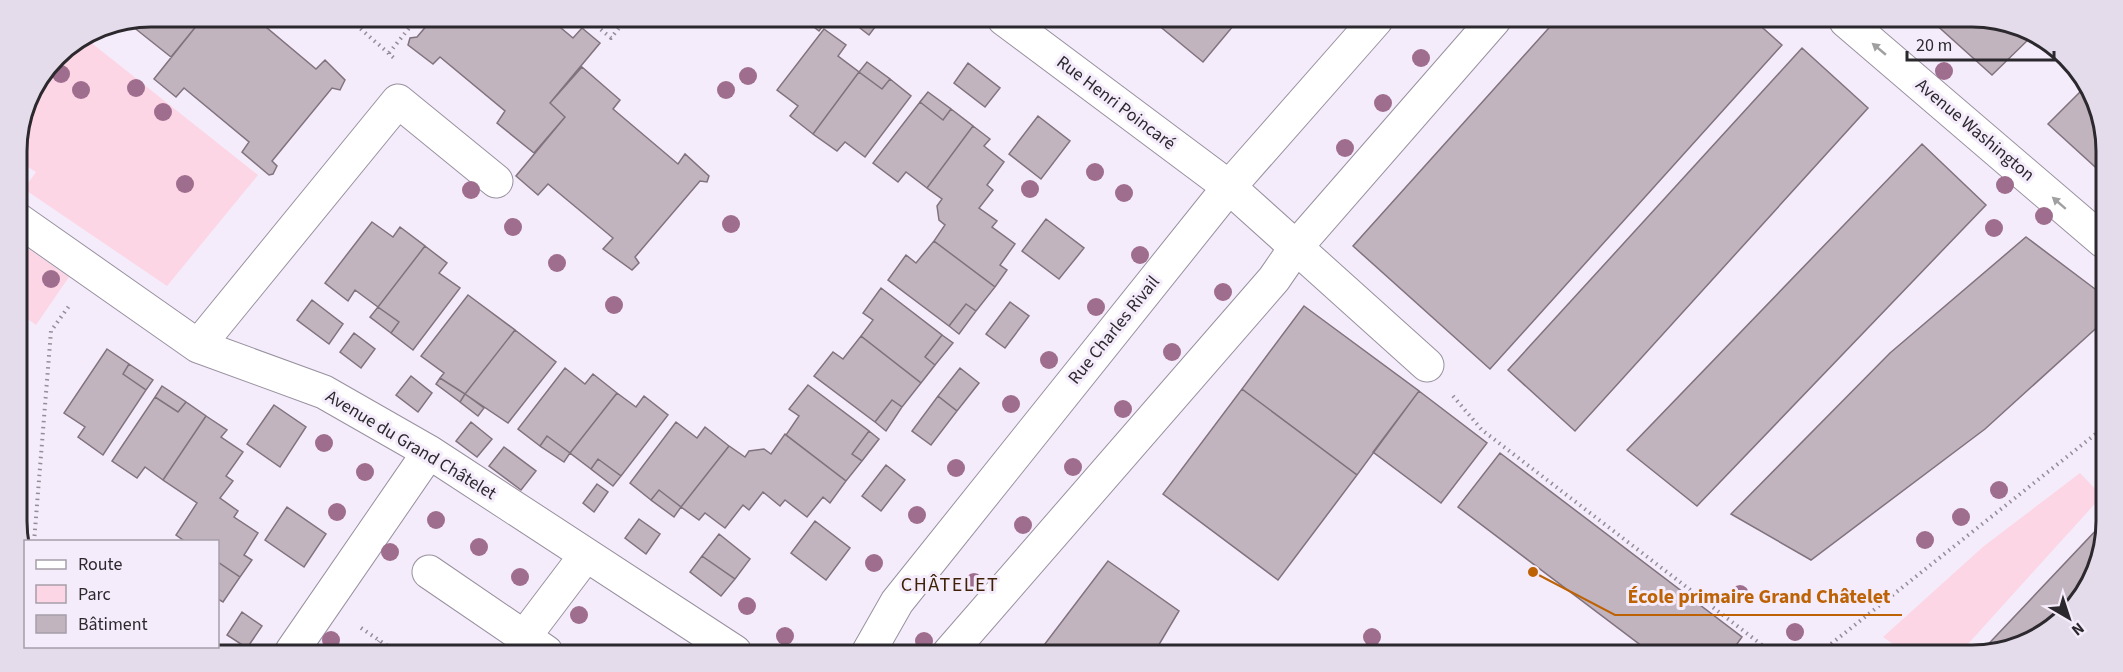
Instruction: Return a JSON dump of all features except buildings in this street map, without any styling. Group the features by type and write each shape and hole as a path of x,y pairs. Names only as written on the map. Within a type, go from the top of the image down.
{"street":[{"name":"Rue Henri Poincaré","path":"1015,27 1229,187 1427,365"},
{"name":"Rue Charles Rivail","path":"873,645 897,602 1229,187 1370,27"},
{"path":"956,645 1274,279 1296,247 1488,27"},
{"name":"Avenue Washington","path":"1853,27 2096,235"},
{"path":"198,346 398,101 496,181"},
{"name":"Avenue du Grand Châtelet","path":"27,226 198,346 324,392 429,452 586,555 690,640 709,645"},
{"path":"296,645 429,452"},
{"path":"429,572 535,644 586,555"}],"path":[{"path":"358,27 402,65 398,101"},
{"path":"388,53 410,27"},
{"path":"598,27 611,38 620,27"},
{"path":"34,540 51,331 92,271"},
{"path":"1427,365 1482,430 1762,645"},
{"path":"1830,645 2096,434"},
{"path":"375,645 379,640"}],"green space":[{"path":"91,43 258,175 167,286 27,191 27,185 36,172 27,166 27,143 36,103 63,63"},
{"path":"27,248 69,277 36,325 27,318"},
{"path":"2080,473 2096,490 2096,503 1967,645 1894,645 1883,637 1984,546"}],"place":[{"name":"École primaire Grand Châtelet","path":"1533,572"}],"district":[{"name":"CHÂTELET","path":"950,585"}]}
